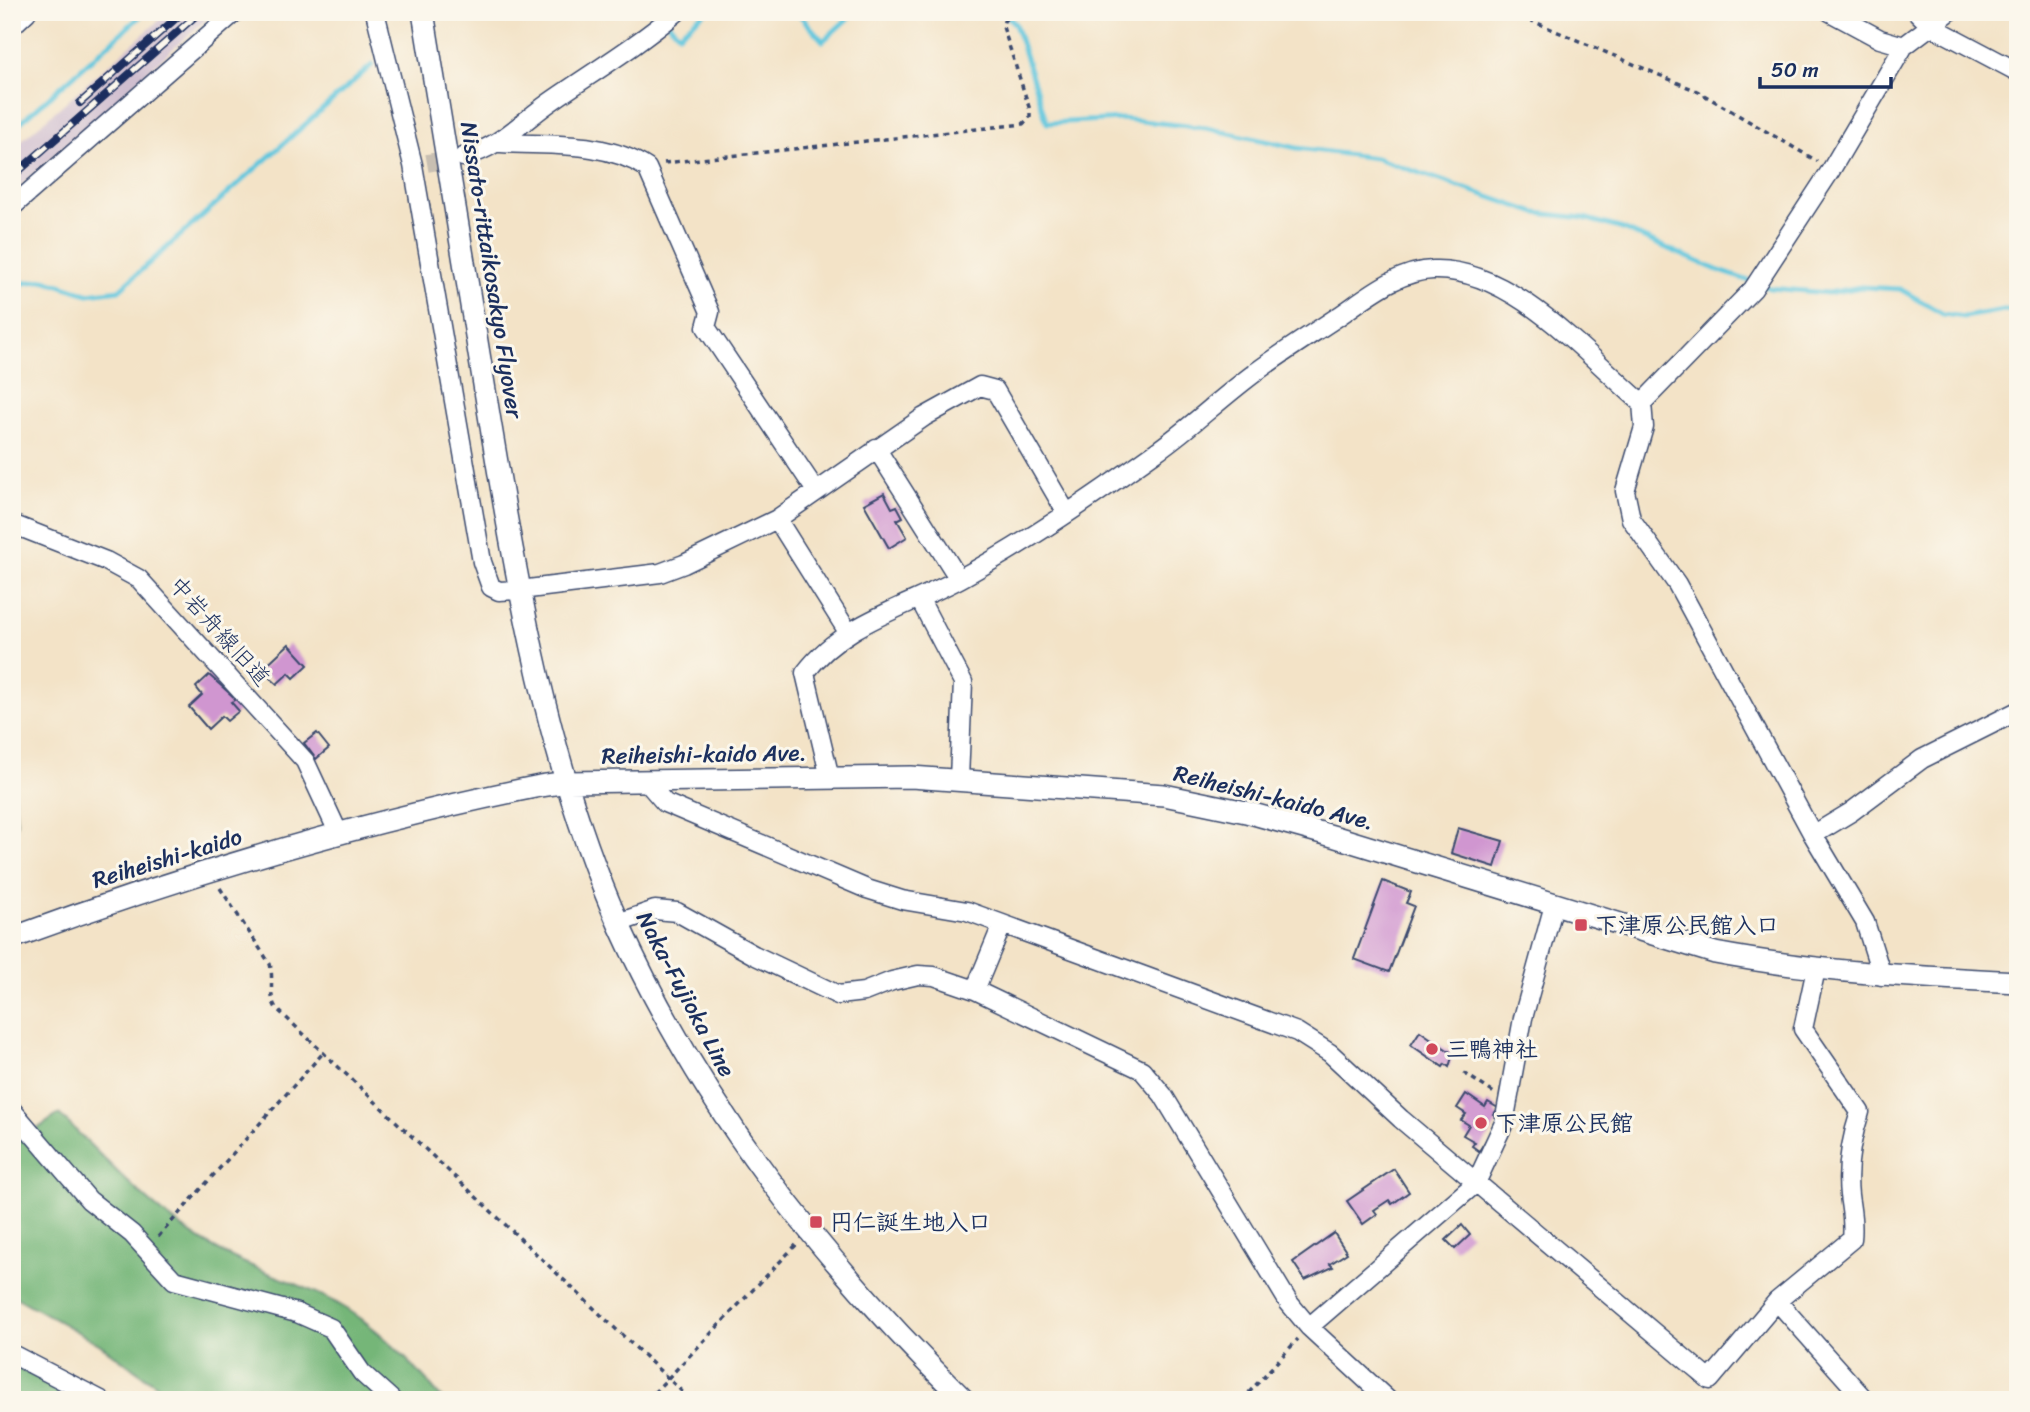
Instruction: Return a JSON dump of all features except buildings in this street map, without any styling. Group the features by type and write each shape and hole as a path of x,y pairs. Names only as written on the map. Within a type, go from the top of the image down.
{"main road":[{"name":"Nissato-rittaikosakyo Flyover","path":"423,12 509,536"},
{"name":"Naka-Fujioka Line","path":"509,536 568,782 588,845 618,923 703,1086 741,1143 809,1233 866,1299 964,1400"},
{"name":"Reiheishi-kaido Ave.","path":"338,832 505,793 568,782 959,779 1131,791 1202,802 1336,837 1715,953 1882,976 2018,982"},
{"name":"Reiheishi-kaido","path":"12,938 90,910 338,832"}],"street":[{"path":"12,26 27,12"},
{"path":"12,207 235,12"},
{"path":"375,12 420,164 482,562 491,587 499,591 520,590 660,573 777,519 876,448 980,386 991,387 1066,512"},
{"path":"463,157 500,143 544,106 645,38 677,12"},
{"path":"1830,12 1880,39 1904,46"},
{"path":"1917,12 1931,26 2018,72"},
{"path":"1642,403 1753,289 1831,170 1904,46 1950,12"},
{"path":"500,143 606,149 628,156 647,168 710,312 706,327 816,491"},
{"path":"830,778 805,673 814,661 848,632 959,579 1066,512 1157,451 1255,373 1377,290 1404,275 1432,270 1460,272 1484,281 1531,306 1642,403 1644,427 1625,492 1626,508 1677,584 1813,835 1865,922 1882,976"},
{"path":"876,448 959,579"},
{"path":"777,519 848,632"},
{"name":"中岩舟線旧道","path":"12,524 106,561 139,579 305,761 338,832"},
{"path":"919,598 963,682 959,779"},
{"path":"1813,835 1851,812 1922,759 2018,711"},
{"path":"646,780 657,795 673,807 813,863 867,889 902,900 946,905 1297,1032 1330,1053 1476,1182 1710,1380 1777,1301 1852,1239 1854,1222 1849,1193 1850,1143 1860,1112 1803,1028 1816,969"},
{"path":"1309,1327 1476,1182 1504,1123 1523,1018 1554,905"},
{"path":"618,923 655,910 677,912 754,955 838,995 864,992 918,975 934,976 975,990 1142,1070 1163,1095 1289,1303 1309,1327 1388,1400"},
{"path":"975,990 1002,925"},
{"path":"12,1110 89,1200 147,1249 180,1284 297,1313 331,1328 362,1373 391,1400"},
{"path":"1777,1301 1865,1400"},
{"path":"12,1353 101,1400"}],"path":[{"path":"647,168 1023,124 1030,117 1030,110 1003,27 1003,21 1012,12"},
{"path":"1511,12 1697,90 1831,170"},
{"path":"210,873 270,964 273,976 271,1002 691,1400"},
{"path":"147,1249 324,1053"},
{"path":"1464,1073 1509,1104"},
{"path":"647,1400 809,1233"},
{"path":"1242,1400 1309,1327"}],"shaded area":[{"path":"169,12 214,12 12,193 12,149"}],"green space":[{"path":"12,780 17,823 12,839"},
{"path":"59,1114 133,1187 173,1221 216,1249 349,1310 392,1345 443,1400 178,1400 99,1344 12,1295 12,1146"},
{"path":"12,1366 88,1400 12,1400"}],"waterway":[{"path":"12,130 145,12"},
{"path":"658,12 679,34 705,12"},
{"path":"797,12 823,41 855,12"},
{"path":"1004,12 1015,24 1047,123 1123,119 1206,128 1297,148 1376,158 1536,213 1584,218 1623,229 1717,270 1770,288 1828,293 1861,287 1900,289 1943,314 1964,317 2004,310 2018,311"},
{"path":"12,285 44,280 88,294 119,290 372,65"}],"tunnel":[{"path":"427,163 460,157"}],"railway":[{"path":"80,103 183,12"},
{"path":"12,177 200,12"}],"place":[{"name":"下津原公民館入口","path":"1581,925"},
{"name":"三鴨神社","path":"1432,1049"},
{"name":"下津原公民館","path":"1481,1123"},
{"name":"円仁誕生地入口","path":"816,1222"}]}
